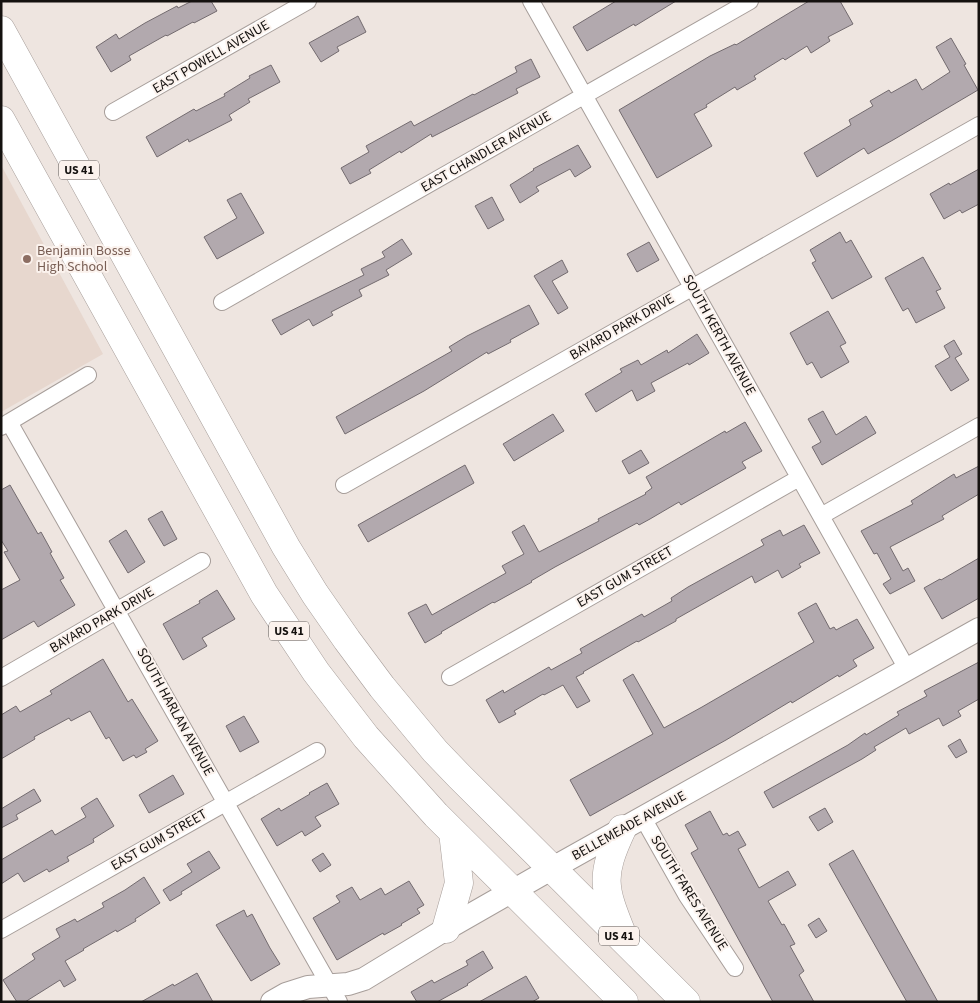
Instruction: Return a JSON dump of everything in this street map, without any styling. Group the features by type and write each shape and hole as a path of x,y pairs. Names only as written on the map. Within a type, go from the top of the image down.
{"highway":[{"name":"US 41","path":"1,30 286,547 315,594 347,640 382,687 460,777 686,1002"},
{"name":"US 41","path":"1,120 264,594 316,672 366,737 430,809 624,1002"},
{"path":"118,332 130,342 147,340 154,334 158,326 156,310"},
{"path":"625,942 608,896 606,871 610,855 632,824"},
{"path":"446,929 460,874 455,857 453,832"}],"street":[{"name":"EAST POWELL AVENUE","path":"113,112 308,1"},
{"name":"SOUTH KERTH AVENUE","path":"531,1 907,669"},
{"name":"EAST CHANDLER AVENUE","path":"222,302 750,1"},
{"name":"BAYARD PARK DRIVE","path":"344,485 979,125"},
{"path":"5,424 88,375"},
{"name":"SOUTH HARLAN AVENUE","path":"5,424 118,611 334,994"},
{"path":"821,516 979,426"},
{"name":"EAST GUM STREET","path":"450,677 799,478"},
{"name":"BAYARD PARK DRIVE","path":"1,678 202,561"},
{"name":"BELLEMEADE AVENUE","path":"272,1002 286,994 308,987 334,994 348,984 364,979 446,929 979,629"},
{"name":"EAST GUM STREET","path":"1,930 317,751"},
{"name":"SOUTH FARES AVENUE","path":"632,824 687,896 735,968"}],"shaded area":[{"name":"Benjamin Bosse High School","path":"1,165 103,354 1,412"}],"building":[{"path":"192,1 211,1 217,11 166,35 129,56 131,60 111,72 96,47 116,34 119,39 177,6 178,8"},
{"path":"616,1 676,1 635,26 634,24 587,51 573,27"},
{"path":"809,1 840,1 853,24 828,37 830,41 811,53 807,46 785,60 783,58 754,76 756,79 737,90 735,87 694,114 712,146 657,178 619,110 710,56 736,45"},
{"path":"358,16 366,32 337,47 339,51 321,62 309,43"},
{"path":"951,38 978,90 868,154 864,148 817,177 804,153 851,125 849,120 873,106 870,101 889,90 891,93 916,79 922,90 950,72 936,47"},
{"path":"531,59 540,77 516,89 518,93 432,137 431,134 369,170 371,173 350,184 341,168 369,152 366,146 411,121 414,126 474,95 517,72 515,67"},
{"path":"271,65 280,82 248,99 250,102 229,115 232,120 189,142 188,139 157,157 146,137 194,109 196,111 225,96 224,94 250,78 249,76"},
{"path":"578,145 591,167 575,177 570,169 536,187 539,191 520,203 510,185 533,169"},
{"path":"979,169 979,204 962,213 960,210 944,219 930,194"},
{"path":"241,193 264,233 217,259 204,237 237,218 227,200"},
{"path":"492,197 504,220 488,229 475,206"},
{"path":"840,232 846,243 851,240 872,277 832,299 812,263 816,261 810,250"},
{"path":"402,239 412,254 386,270 389,275 359,290 362,296 331,312 333,315 313,326 309,319 281,335 272,320 364,275 361,269 385,257 382,252"},
{"path":"649,242 659,260 637,272 627,254"},
{"path":"923,257 941,289 936,291 945,308 916,323 908,308 903,311 885,278"},
{"path":"562,260 568,272 552,281 568,308 558,314 534,276"},
{"path":"529,305 539,324 510,340 511,342 488,354 487,352 424,391 345,434 336,417 452,351 449,347 467,336"},
{"path":"828,311 846,343 840,346 849,362 821,378 812,362 807,365 790,333"},
{"path":"697,334 709,353 651,383 655,391 637,401 632,390 596,412 585,394 622,372 620,369 638,360 641,365 667,350 668,353"},
{"path":"954,340 962,354 955,358 969,380 951,391 935,366 950,357 944,346"},
{"path":"823,411 836,435 866,416 876,433 822,465 812,447 821,442 808,419"},
{"path":"553,414 564,431 514,461 503,444"},
{"path":"745,422 762,451 742,462 746,468 681,505 679,502 639,525 637,523 555,567 425,643 408,613 426,604 432,615 506,573 502,566 524,554 512,532 524,525 539,552 646,494 652,488 646,477 725,431 726,433"},
{"path":"641,450 649,463 629,474 622,461"},
{"path":"465,465 474,483 368,542 358,525"},
{"path":"979,466 979,494 942,516 944,519 890,547 903,571 908,568 915,581 890,594 883,584 891,579 877,553 874,554 861,531 913,504 911,501 954,474 956,478"},
{"path":"10,485 38,534 41,532 52,552 50,553 64,578 60,580 75,605 38,627 34,621 1,640 1,590 20,580 4,552 8,551 1,540 1,490"},
{"path":"162,511 177,539 164,546 148,519"},
{"path":"804,525 820,553 799,564 801,567 782,578 778,570 755,583 752,576 676,619 676,621 583,672 576,677 590,701 577,708 563,685 514,711 516,714 499,723 486,700 503,690 504,693 549,667 551,670 582,653 580,649 642,614 644,617 672,601 671,598 688,587 764,545 761,540 780,530 783,536"},
{"path":"126,530 145,562 128,573 109,541"},
{"path":"979,558 979,598 942,619 924,588"},
{"path":"217,590 235,619 202,638 207,646 183,660 163,624 200,603 199,601"},
{"path":"816,603 830,629 834,627 836,630 857,619 874,648 853,660 857,666 839,677 838,675 792,703 791,701 726,740 590,816 570,780 653,734 623,680 633,674 664,728 814,642 798,613"},
{"path":"103,659 128,702 132,699 158,741 145,749 147,752 136,758 134,755 123,761 109,737 106,739 90,711 71,721 69,718 34,737 35,739 1,759 1,715 16,706 20,712 52,694 50,691"},
{"path":"979,662 979,699 958,711 961,716 943,726 939,718 909,734 906,728 874,747 876,750 862,759 773,808 764,792 848,745 865,733 866,735 899,715 897,712 927,696 924,691"},
{"path":"244,716 259,742 240,752 226,726"},
{"path":"960,739 967,752 956,758 948,746"},
{"path":"173,775 184,794 149,813 139,795"},
{"path":"327,783 339,804 315,817 321,826 305,836 302,831 277,846 261,819 279,808 281,811"},
{"path":"34,789 41,801 16,815 18,819 1,828 1,809"},
{"path":"97,798 114,826 93,839 94,842 67,857 69,861 49,872 47,869 24,882 18,873 1,884 1,860 52,830 55,835 86,817 81,808"},
{"path":"825,808 833,822 818,831 809,817"},
{"path":"710,811 723,835 727,833 729,836 738,831 746,845 738,849 759,888 788,871 796,885 768,901 795,944 790,946 804,971 799,975 814,1002 773,1002 691,853 698,849 685,825"},
{"path":"853,850 938,1002 907,1002 829,864"},
{"path":"209,851 220,868 170,901 163,890 192,872 187,864"},
{"path":"323,853 331,865 320,872 312,860"},
{"path":"144,877 160,903 135,919 136,921 117,932 116,930 65,961 76,980 64,987 60,980 25,1002 17,1002 3,980 35,959 32,954 60,937 56,929 75,919 77,922 104,907 102,903"},
{"path":"409,881 424,905 417,909 420,913 402,925 384,935 383,933 337,960 313,918 340,902 336,896 352,887 360,900 381,888 385,895"},
{"path":"244,910 247,917 252,914 280,964 251,981 216,925"},
{"path":"819,918 827,931 816,938 808,925"},
{"path":"483,951 493,968 468,985 437,1002 417,1002 411,992 432,980 434,983 468,965 466,961"},
{"path":"197,973 213,1002 141,1002 173,984 174,986"},
{"path":"526,976 539,998 532,1002 479,1002"}],"place":[{"name":"Benjamin Bosse High School","path":"27,259"}]}
